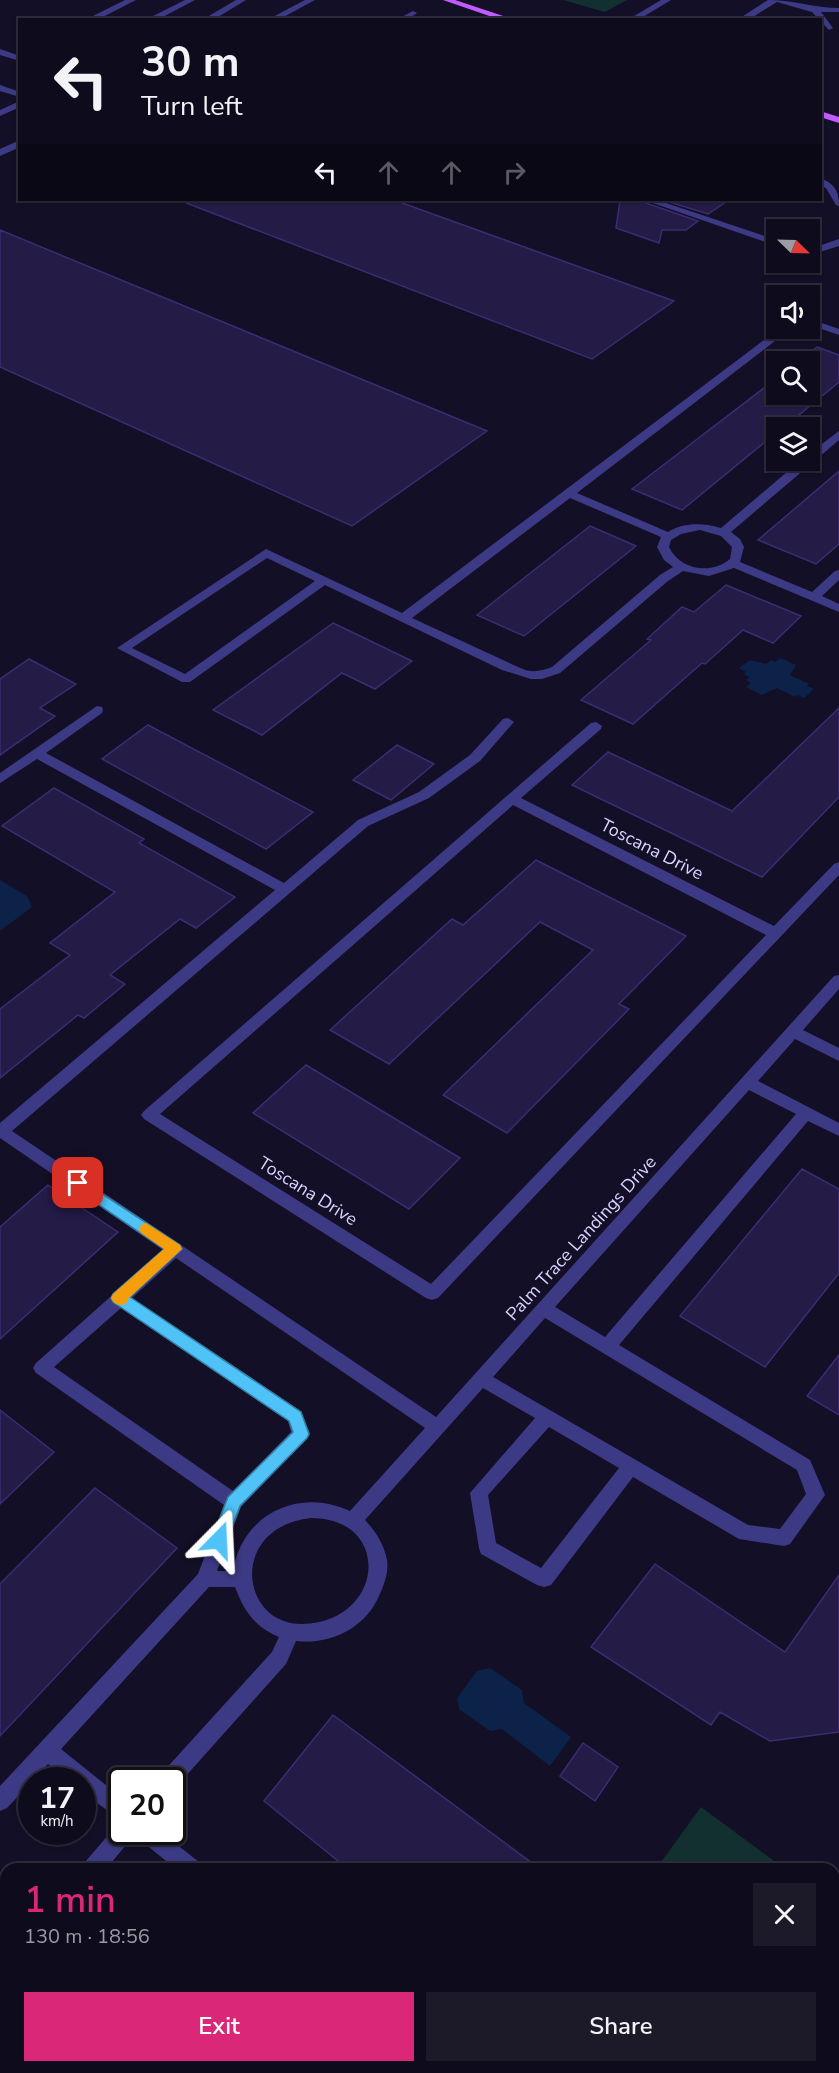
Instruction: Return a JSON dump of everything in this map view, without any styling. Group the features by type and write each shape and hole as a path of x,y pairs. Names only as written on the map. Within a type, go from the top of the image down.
{"main road":[{"path":"447,0 505,18"},
{"path":"822,115 839,120"}],"street":[{"path":"93,18 132,0"},
{"path":"153,18 191,0"},
{"path":"210,18 242,0"},
{"path":"275,18 311,0"},
{"path":"635,18 667,0"},
{"path":"744,18 774,0"},
{"path":"779,0 815,10 839,10"},
{"path":"815,10 821,18"},
{"path":"403,18 412,13"},
{"path":"822,19 829,28"},
{"path":"822,33 839,22"},
{"path":"0,52 18,58"},
{"path":"10,55 18,52"},
{"path":"0,88 18,94"},
{"path":"0,113 18,105"},
{"path":"0,153 18,144"},
{"path":"822,182 830,186 839,203"},
{"path":"652,201 766,239"},
{"path":"820,249 839,242"},
{"path":"828,247 839,250"},
{"path":"820,325 839,332"},
{"path":"402,619 772,339"},
{"path":"820,450 839,434"},
{"path":"723,532 796,471"},
{"path":"568,493 668,536"},
{"path":"700,527 723,532 733,539 738,547 738,555 733,563 723,568 709,571 681,567 671,562 662,549 663,542 668,536 688,528 700,527"},
{"path":"322,581 186,679 123,648 266,553 526,676 537,677 556,670 681,567"},
{"path":"733,563 839,608"},
{"path":"814,597 839,574"},
{"path":"0,779 97,710"},
{"path":"438,1427 1,1132 363,823 424,795 475,758 508,722"},
{"name":"Toscana Drive","path":"597,726 149,1115 432,1293 839,867"},
{"path":"36,753 286,890"},
{"name":"Toscana Drive","path":"512,799 775,933"},
{"name":"Palm Trace Landings Drive","path":"353,1521 839,980"},
{"path":"793,1031 839,1054"},
{"path":"747,1082 839,1130"},
{"path":"608,1346 806,1113"},
{"path":"175,1249 42,1368 234,1502"},
{"path":"0,1800 205,1579 234,1502 301,1434 295,1416 119,1298"},
{"path":"481,1378 745,1533 784,1538 816,1495 804,1466 544,1309"},
{"path":"547,1417 479,1493 488,1548 544,1579 631,1466"},
{"path":"310,1509 333,1512 353,1521 369,1536 377,1556 378,1577 372,1598 357,1615 338,1628 314,1634 290,1633 266,1622 249,1603 242,1579 243,1558 253,1539 269,1524 289,1513 310,1509"},
{"path":"205,1579 242,1579"},
{"path":"181,1767 279,1658 290,1633"},
{"path":"46,1750 108,1800"},
{"path":"97,1863 113,1845"},
{"path":"162,1845 185,1863"}],"green space":[{"path":"563,0 627,0 605,12"},
{"path":"701,1807 777,1863 660,1863"}],"water":[{"path":"781,658 796,665 790,675 814,689 804,698 798,695 795,697 777,688 762,695 746,687 751,683 746,680 749,677 739,668 750,660 766,664 771,660 775,662"},
{"path":"0,880 27,896 32,907 0,931"},
{"path":"490,1668 522,1690 524,1703 571,1737 550,1766 502,1729 490,1731 459,1709 457,1698 477,1671"}],"building":[{"path":"181,201 397,201 674,301 592,359"},
{"path":"620,201 642,201 698,221 686,230 662,230 659,243 616,228"},
{"path":"666,201 728,201 708,214"},
{"path":"0,230 487,431 352,526 0,367"},
{"path":"817,347 839,355 839,382 820,398 820,351 812,351"},
{"path":"766,386 766,405 811,405 796,417 766,417 766,441 682,510 632,489"},
{"path":"839,471 839,544 816,564 758,540"},
{"path":"590,526 636,546 524,636 477,615"},
{"path":"726,585 801,616 773,643 743,630 633,724 581,700 651,640 647,639 682,607 694,612"},
{"path":"333,623 412,661 375,689 342,673 262,735 213,710"},
{"path":"29,659 76,684 40,708 55,716 0,755 0,679"},
{"path":"839,708 839,797 762,877 572,785 608,752 732,811"},
{"path":"148,725 313,812 266,849 102,759"},
{"path":"397,745 434,764 391,800 353,780"},
{"path":"54,788 144,839 139,843 235,897 196,928 180,919 110,975 125,984 84,1018 78,1015 0,1078 0,1009 70,955 50,943 115,892 2,826"},
{"path":"536,860 686,936 619,1004 629,1009 507,1133 443,1095 593,950 540,922 389,1064 330,1030 452,919 463,925"},
{"path":"306,1065 460,1158 409,1209 253,1113"},
{"path":"802,1169 839,1189 839,1273 765,1367 680,1316"},
{"path":"48,1185 118,1232 0,1339 0,1227"},
{"path":"839,1355 839,1415 807,1396"},
{"path":"0,1410 54,1452 0,1504"},
{"path":"95,1488 177,1548 0,1736 0,1584"},
{"path":"655,1564 785,1652 839,1575 839,1732 770,1741 720,1712 711,1725 591,1647"},
{"path":"333,1715 532,1863 341,1863 264,1801"},
{"path":"583,1743 618,1767 595,1801 560,1776"}],"slow traffic":[{"path":"121,1299 119,1298 175,1249 146,1229"}],"route":[{"path":"78,1183 175,1249 119,1298 295,1416 301,1434 234,1502 219,1540"}]}
